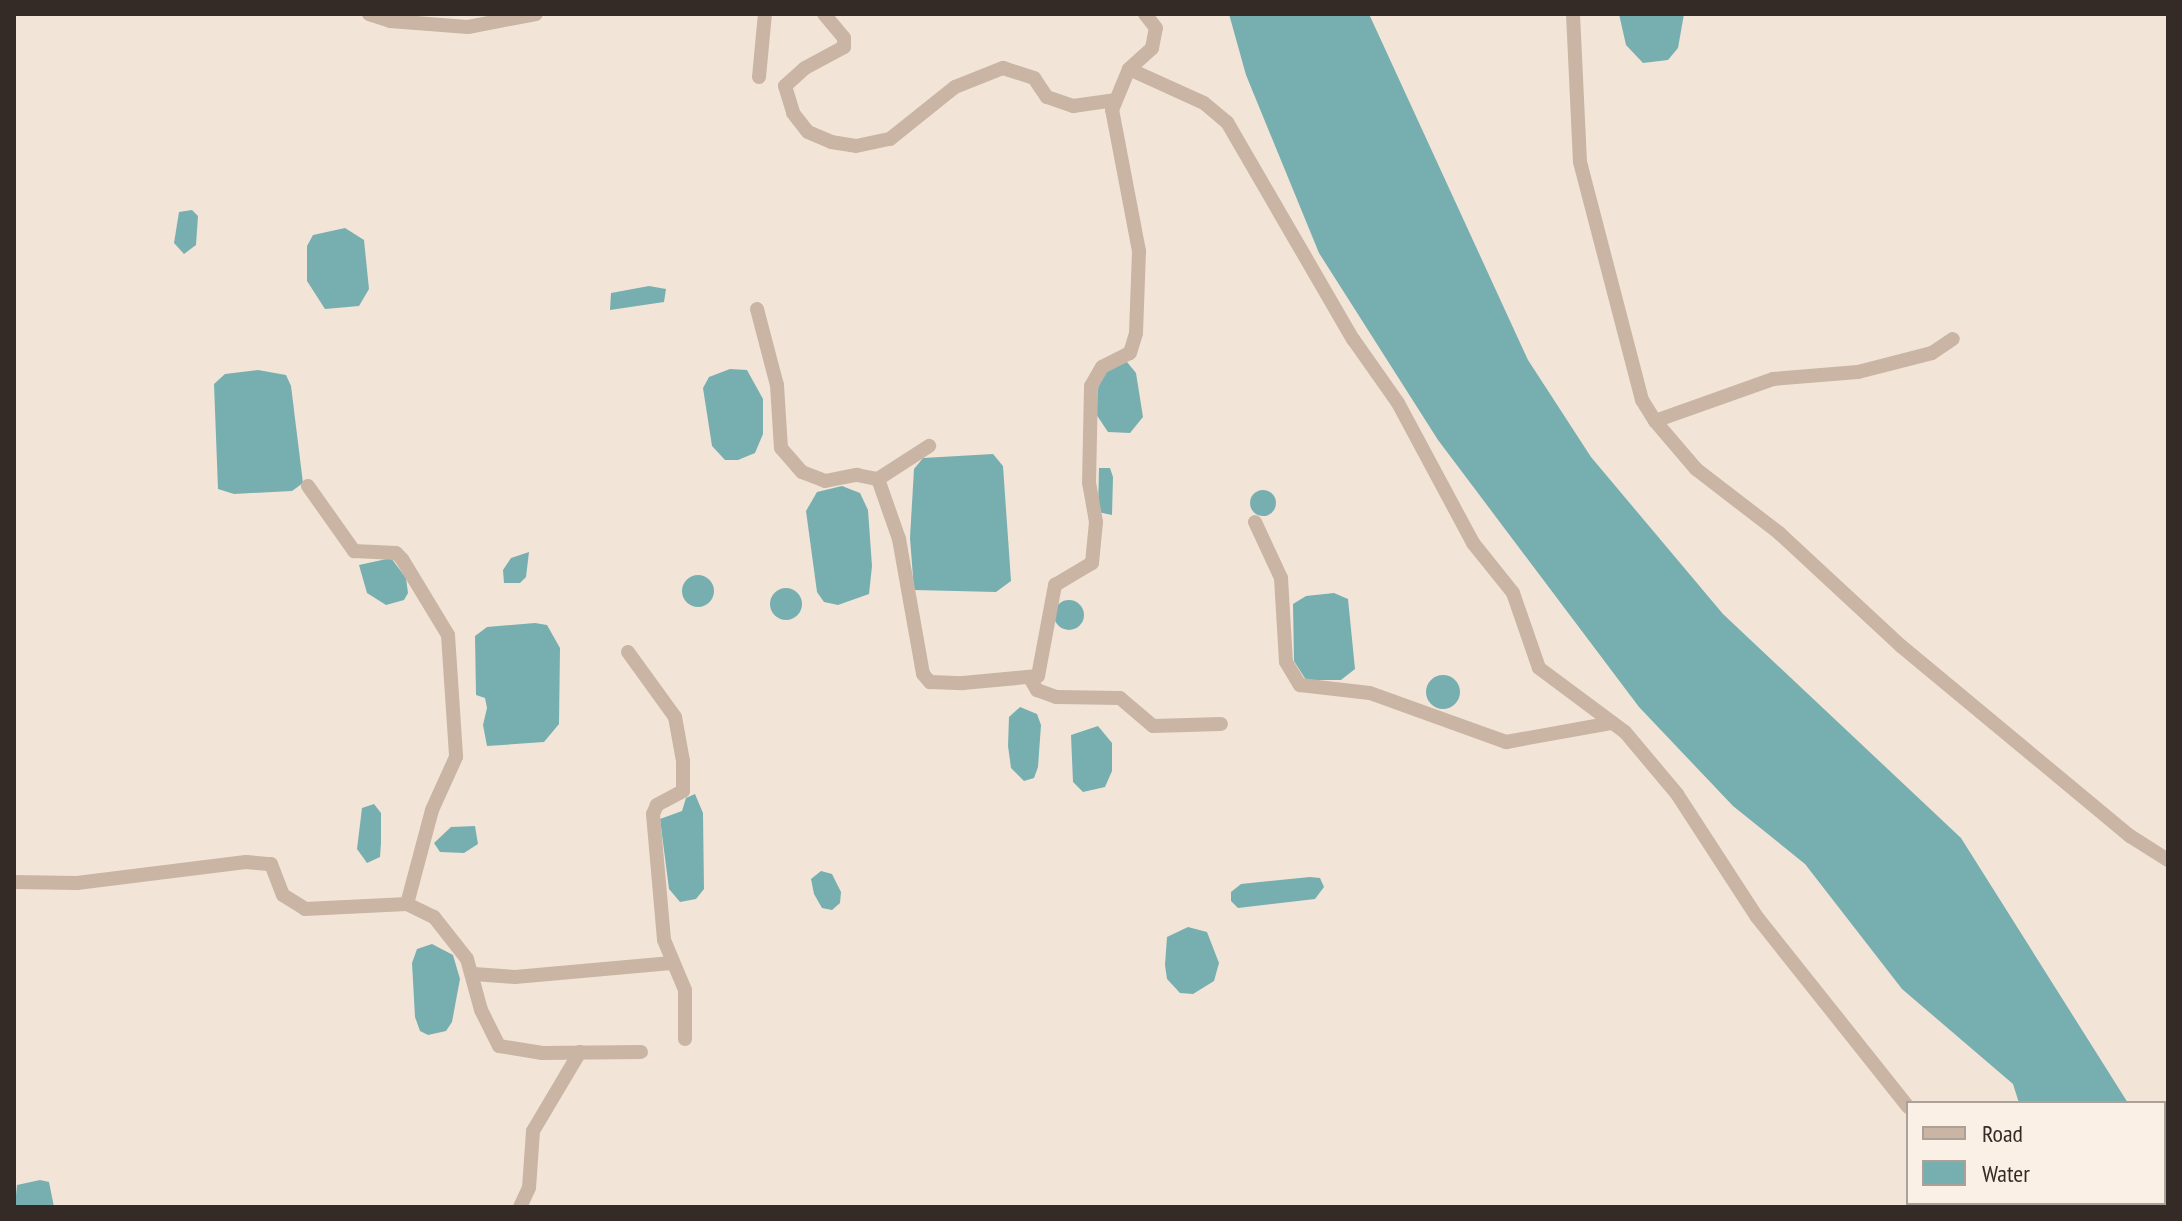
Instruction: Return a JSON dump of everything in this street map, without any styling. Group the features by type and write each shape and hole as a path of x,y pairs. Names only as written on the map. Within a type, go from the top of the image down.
{"street":[{"path":"369,14 390,21 468,27 536,14"},
{"path":"759,77 765,14"},
{"path":"824,14 844,38 844,47 805,68 785,86 793,113 808,132 831,142 856,146 890,139 955,87 1003,68 1034,78 1047,97 1073,106 1115,100"},
{"path":"878,479 899,539 923,674 930,682 1031,680 1044,667 1044,626 1055,585 1092,563 1096,522 1089,483 1091,386 1102,367 1130,353 1136,333 1139,251 1119,160 1115,100 1129,69 1152,48 1156,28 1145,14"},
{"path":"1573,14 1580,162 1642,400 1655,421 1696,469 1779,533 1901,646 2130,836 2168,860"},
{"path":"1129,69 1204,103 1227,122 1333,307 1398,403 1473,543 1513,593 1539,668 1612,723 1677,794 1757,917 1906,1104"},
{"path":"757,309 777,385 781,448 802,472 825,481 857,475 878,479 929,446"},
{"path":"1655,421 1773,379 1875,368 1932,353 1953,339"},
{"path":"308,486 354,551 396,553 402,559 448,635 456,757 432,810 407,904"},
{"path":"1255,522 1281,578 1286,662 1300,685 1370,693 1506,742 1612,723"},
{"path":"628,652 675,717 683,761 683,791 657,805 653,814 664,940 671,963 685,990 685,1039"},
{"path":"1031,680 1037,690 1056,697 1120,698 1153,726 1221,724"},
{"path":"14,882 77,883 246,862 271,864 283,895 305,909 407,904 446,928 474,974 481,1010 499,1046 580,1052 641,1052"},
{"path":"474,974 515,977 671,963"},
{"path":"520,1207 529,1188 533,1131 580,1052"}],"water":[{"path":"1229,14 1369,14 1528,360 1591,457 1723,614 1961,838 2127,1101 2018,1101 2013,1084 1902,989 1805,864 1733,806 1639,707 1438,440 1319,253 1246,75"},
{"path":"1619,14 1684,14 1678,48 1668,60 1643,63 1626,45"},
{"path":"192,210 198,216 196,245 184,254 174,243 179,212"},
{"path":"345,228 364,240 369,289 359,306 325,309 307,281 307,246 313,235"},
{"path":"649,286 666,289 664,302 610,310 611,293"},
{"path":"1127,362 1136,373 1143,417 1130,433 1108,432 1096,414 1099,379 1102,372"},
{"path":"730,369 747,370 763,399 763,434 755,453 738,460 725,460 712,446 703,388 709,377"},
{"path":"258,370 286,375 291,386 303,483 292,491 234,494 218,489 214,384 225,374"},
{"path":"993,454 1003,466 1011,581 996,592 914,590 910,538 914,469 923,458"},
{"path":"1099,468 1110,468 1113,477 1112,515 1098,512"},
{"path":"842,486 860,493 868,510 872,566 869,594 838,605 824,602 817,592 806,511 817,492"},
{"path":"1263,490 1272,494 1276,503 1272,512 1263,516 1254,512 1250,503 1254,494"},
{"path":"529,552 526,577 520,583 504,583 503,570 511,558"},
{"path":"391,558 406,578 408,593 404,600 386,605 367,593 359,565"},
{"path":"698,575 709,580 714,591 709,602 698,607 687,602 682,591 687,580"},
{"path":"786,588 797,593 802,604 797,615 786,620 775,615 770,604 775,593"},
{"path":"1334,593 1348,599 1355,669 1341,680 1306,680 1294,661 1293,604 1306,596"},
{"path":"1069,600 1080,604 1084,615 1080,626 1069,630 1058,626 1054,615 1058,604"},
{"path":"547,625 560,648 559,724 544,742 487,746 483,725 487,708 485,698 476,695 475,636 487,627"},
{"path":"1443,675 1455,680 1460,692 1455,704 1443,709 1431,704 1426,692 1431,680"},
{"path":"1020,707 1037,714 1041,725 1038,767 1034,778 1024,781 1011,768 1008,746 1009,717"},
{"path":"1098,726 1112,743 1112,771 1105,787 1083,792 1073,782 1071,735"},
{"path":"695,794 703,813 704,889 696,899 680,902 669,889 660,819 682,811 686,798"},
{"path":"374,804 381,813 380,857 367,863 357,849 362,808"},
{"path":"475,826 478,844 464,853 440,852 434,843 451,827"},
{"path":"821,871 832,874 841,892 840,903 832,910 822,908 814,894 811,879"},
{"path":"1320,878 1324,887 1315,899 1238,908 1231,901 1231,892 1241,884"},
{"path":"1188,927 1207,932 1219,963 1214,981 1193,994 1180,993 1167,979 1165,965 1167,937"},
{"path":"432,944 453,955 460,979 452,1022 446,1031 428,1035 420,1031 415,1017 412,963 417,949"},
{"path":"40,1180 49,1182 54,1207 15,1207 17,1185"},
{"path":"2030,1205 2142,1205 2142,1207"}]}
